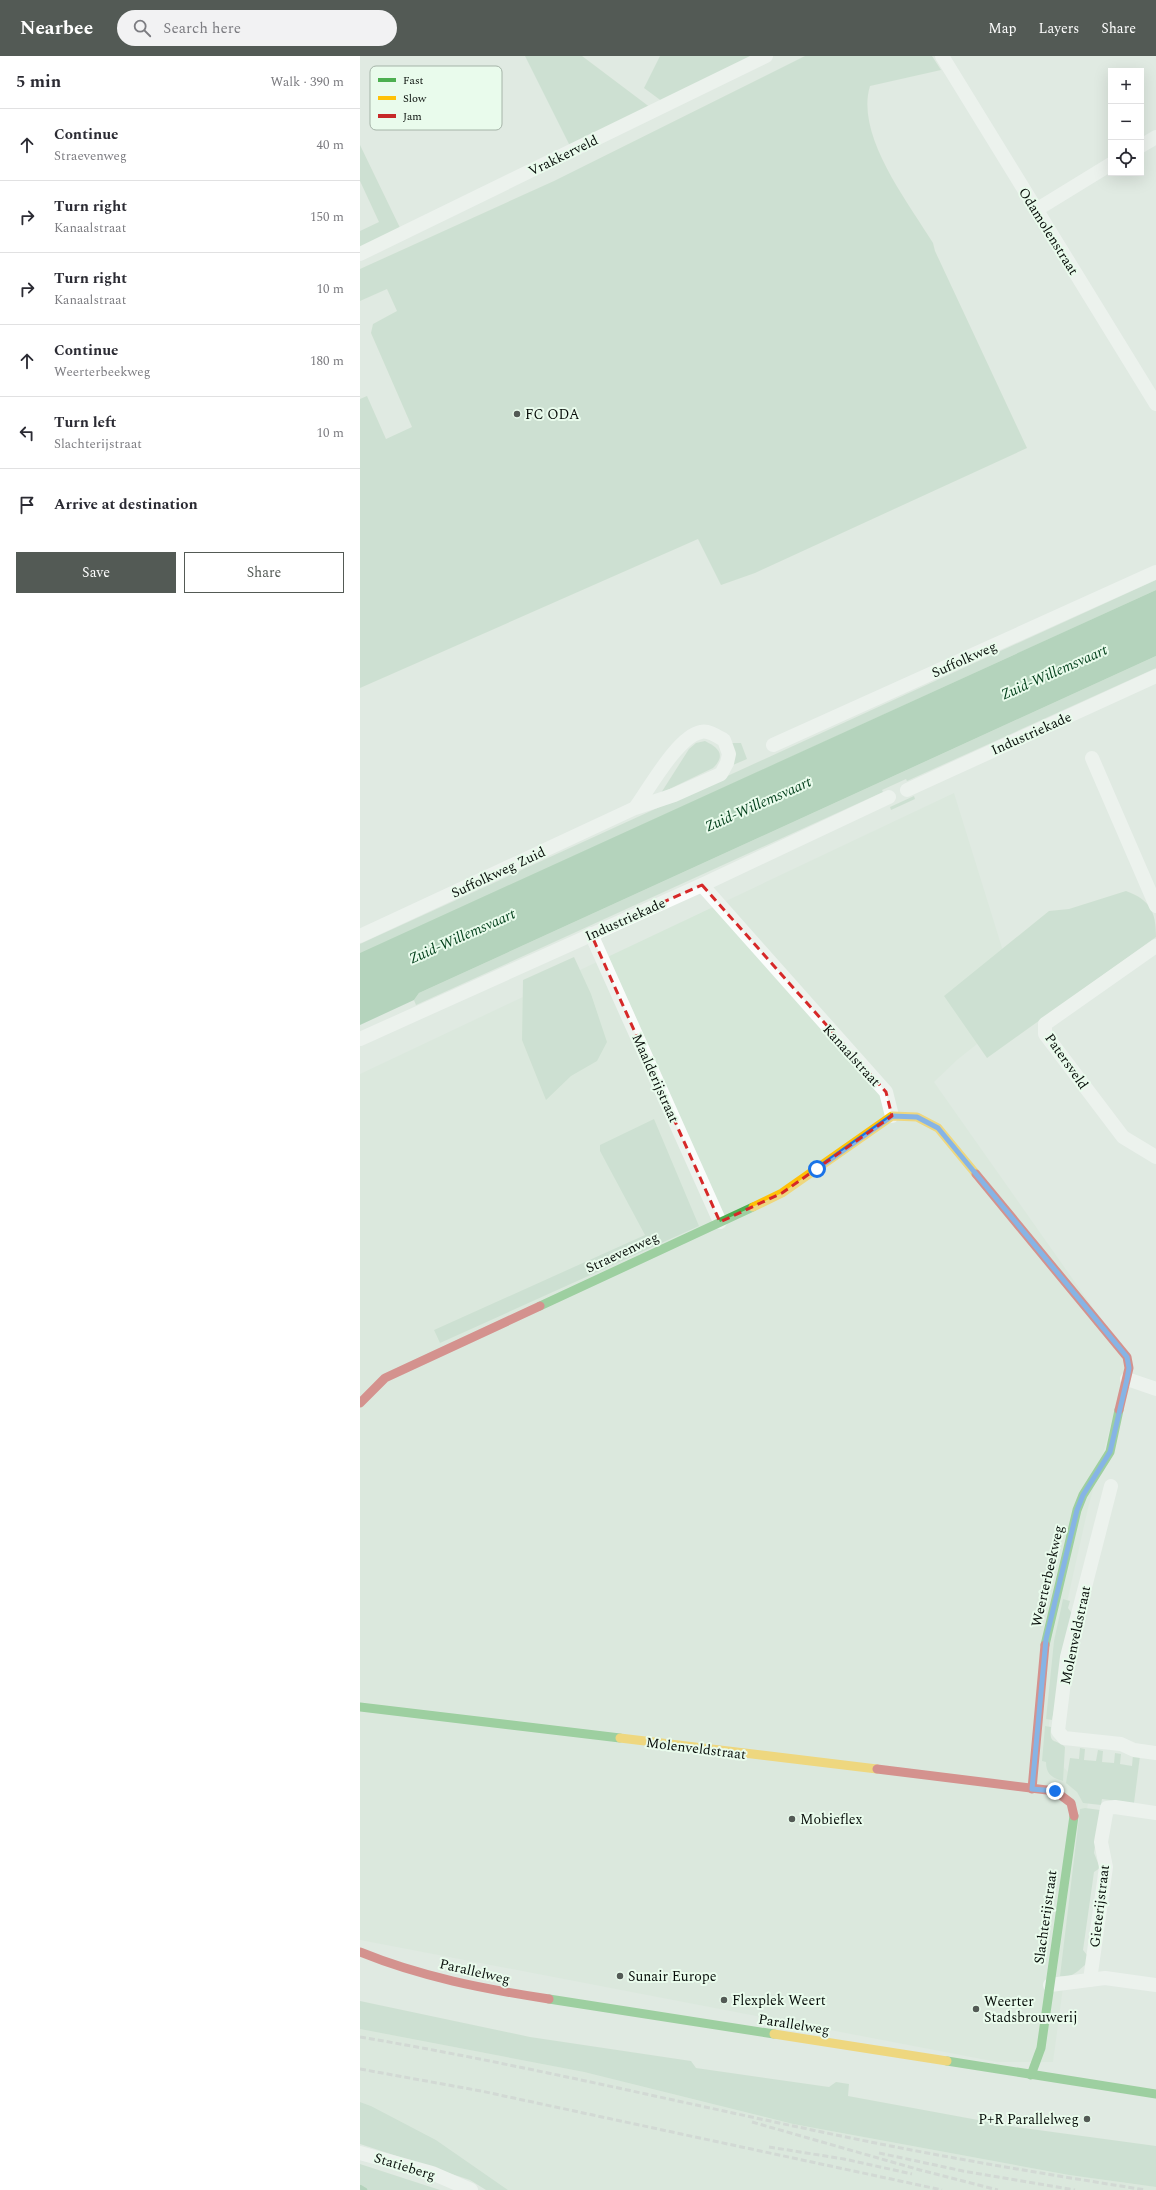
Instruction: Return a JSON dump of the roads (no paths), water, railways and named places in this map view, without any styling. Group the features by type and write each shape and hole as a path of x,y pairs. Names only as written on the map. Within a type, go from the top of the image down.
{"street":[{"name":"Vrakkerveld","path":"360,254 766,56"},
{"name":"Odamolenstraat","path":"942,56 1156,404"},
{"path":"1144,144 1156,137"},
{"path":"1036,210 1108,166"},
{"name":"Suffolkweg","path":"773,745 1156,572"},
{"name":"Industriekade","path":"907,790 1156,676"},
{"name":"Suffolkweg Zuid","path":"360,936 635,808 674,795 721,774 728,763 729,754 724,740 713,734 701,732 681,743 635,808"},
{"path":"1092,758 1156,906"},
{"name":"Industriekade","path":"360,1040 702,885 889,797"},
{"name":"Kanaalstraat","path":"702,885 886,1092 892,1116"},
{"name":"Maalderijstraat","path":"591,934 720,1222"},
{"name":"Patersveld","path":"1156,946 1045,1024 1044,1034 1123,1138 1156,1157"},
{"path":"892,1116 917,1117 938,1128 1116,1342 1127,1357 1129,1368 1127,1379 1156,1389"},
{"name":"Straevenweg","path":"360,1403 385,1378 782,1193 892,1116"},
{"name":"Weerterbeekweg","path":"1032,1789 1046,1639 1077,1510 1083,1495 1110,1452 1127,1379"},
{"name":"Molenveldstraat","path":"1111,1486 1067,1657 1058,1731 1064,1738 1121,1744 1134,1750 1156,1752"},
{"name":"Molenveldstraat","path":"360,1707 1032,1789"},
{"name":"Slachterijstraat","path":"1031,2075 1041,2048 1074,1817 1071,1804 1060,1794 1055,1791 1032,1789"},
{"name":"Gieterijstraat","path":"1090,1980 1106,1867 1101,1842 1107,1808 1115,1807 1156,1813"},
{"name":"Parallelweg","path":"360,1952 396,1967 477,1988 1156,2094"},
{"path":"1050,1985 1105,1978 1156,1985"},
{"name":"Statieberg","path":"360,2153 432,2173 471,2190"}],"water":[{"name":"Zuid-Willemsvaart","path":"1156,590 1156,656 419,993 414,1000 360,1025 360,953"}],"waterway":[{"path":"360,2187 365,2190"}],"railway":[{"path":"360,2037 541,2071 879,2144 993,2165 1146,2190"},
{"path":"360,2069 481,2091 942,2190"},
{"path":"752,2122 920,2170 998,2190"},
{"path":"769,2147 844,2159 912,2174"},
{"path":"879,2153 963,2171 1075,2190"}],"place":[{"name":"FC ODA","path":"517,414"},
{"name":"Mobieflex","path":"792,1819"},
{"name":"Sunair Europe","path":"620,1976"},
{"name":"Flexplek Weert","path":"724,2000"},
{"name":"Weerter Stadsbrouwerij","path":"976,2009"},
{"name":"P+R Parallelweg","path":"1087,2119"}]}
